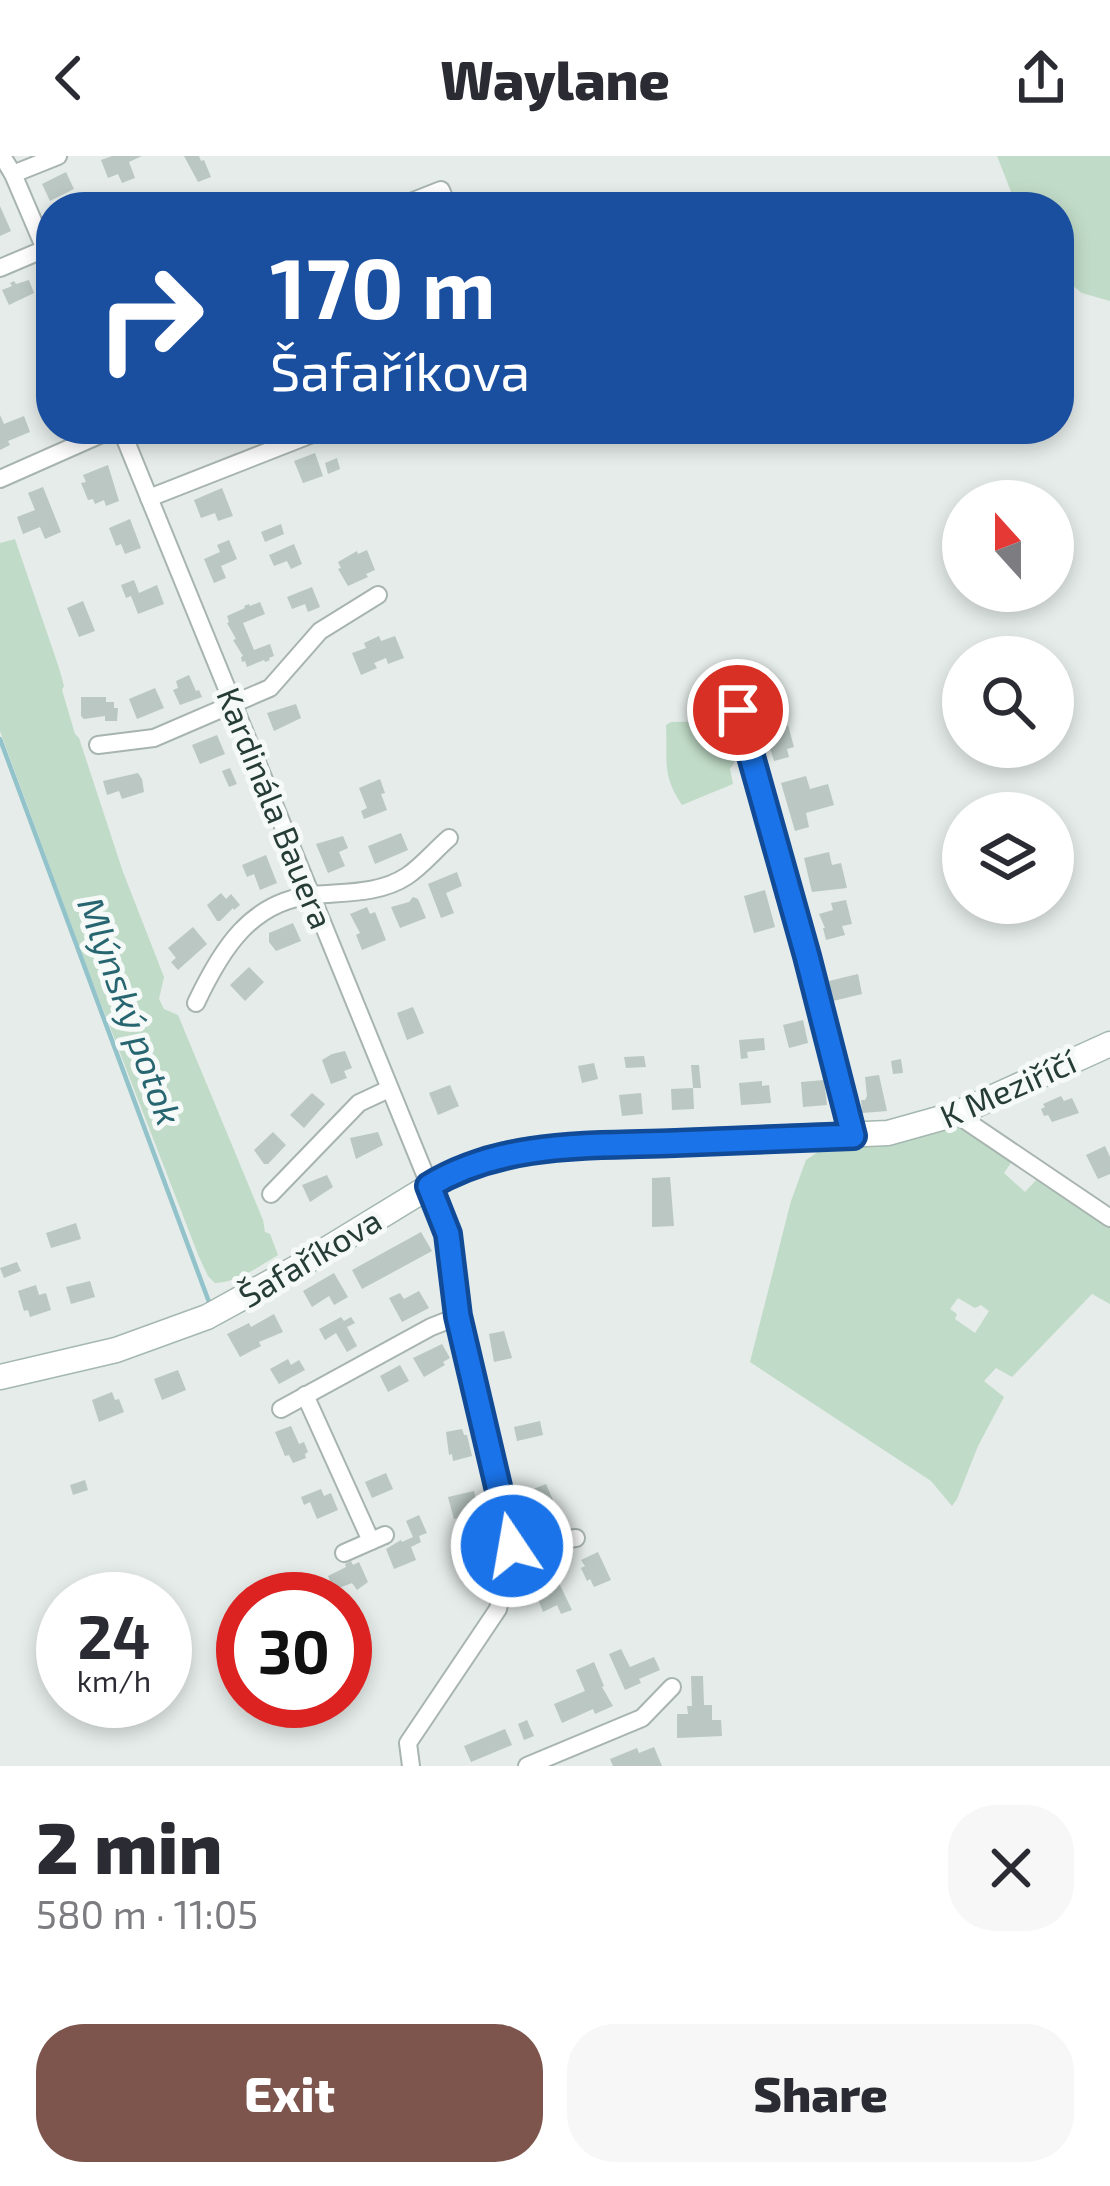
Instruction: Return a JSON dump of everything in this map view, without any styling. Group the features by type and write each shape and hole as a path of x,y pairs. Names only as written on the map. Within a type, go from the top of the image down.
{"street":[{"path":"2,156 36,228"},
{"path":"13,174 58,156"},
{"path":"0,268 36,259"},
{"path":"0,478 81,444"},
{"name":"Kardinála Bauera","path":"124,444 448,1234 458,1316 512,1546"},
{"path":"149,498 287,444"},
{"path":"98,745 154,738 270,688 320,631 377,595"},
{"path":"712,715 763,706"},
{"path":"738,710 853,1136"},
{"path":"196,1003 216,962 240,929 274,906 310,895 361,892 404,878 449,838"},
{"name":"K Meziříčí","path":"904,1130 956,1114 1110,1044"},
{"path":"271,1194 359,1103 389,1089"},
{"path":"956,1114 1110,1218"},
{"name":"Šafaříkova","path":"0,1377 116,1350 207,1317 429,1186 486,1159 585,1146 904,1130"},
{"path":"280,1408 458,1316"},
{"path":"305,1395 378,1538 344,1552"},
{"path":"411,1766 408,1743 499,1609 512,1546 576,1538"},
{"path":"527,1766 642,1718 673,1687"}],"green space":[{"path":"997,156 1110,156 1110,301 1074,287 1074,192 1011,192"},
{"path":"15,539 59,668 75,734 164,977 159,999 164,1009 178,1015 278,1255 232,1280 215,1283 199,1257 0,731 0,543"},
{"path":"727,721 735,761 730,769 733,784 682,805 668,775 666,725"},
{"path":"962,1121 1015,1157 1004,1173 1025,1192 1040,1176 1110,1227 1110,1304 1092,1294 1012,1377 996,1368 984,1381 1004,1397 952,1506 931,1481 750,1362 806,1160 822,1149 873,1145","holes":["958,1298 975,1308 981,1305 989,1311 975,1333 955,1319 957,1314 950,1309"]}],"building":[{"path":"142,156 129,162 135,178 122,183 118,174 108,178 101,160"},
{"path":"184,156 199,156 211,177 198,182"},
{"path":"66,172 74,189 46,192 42,184"},
{"path":"0,206 11,231 0,236"},
{"path":"29,280 34,293 9,305 2,290 14,281"},
{"path":"0,415 4,424 24,416 30,432 8,441 10,445 0,450"},
{"path":"315,453 323,476 303,483 294,461"},
{"path":"337,458 340,469 328,474 325,463"},
{"path":"108,465 119,501 95,504 88,500 83,475"},
{"path":"43,487 61,532 45,539 40,527 23,534 17,517 35,510 28,493"},
{"path":"222,488 233,516 218,521 215,513 201,518 194,500"},
{"path":"130,519 141,548 125,554 109,528"},
{"path":"281,524 284,534 265,542 261,532"},
{"path":"229,540 237,559 221,566 226,578 214,583 204,559 220,552 217,545"},
{"path":"294,544 302,564 291,569 287,561 274,566 269,555"},
{"path":"367,550 375,570 348,586 338,562"},
{"path":"134,580 139,593 157,585 164,604 138,614 121,585"},
{"path":"312,587 320,607 308,612 305,604 292,609 287,597"},
{"path":"83,601 95,631 79,637 67,608"},
{"path":"260,602 265,614 243,623 254,650 270,644 274,656 247,667 227,616"},
{"path":"379,636 381,641 395,636 404,658 388,664 386,658 361,675 352,653"},
{"path":"189,675 202,697 180,705 173,690 178,688 176,681"},
{"path":"155,688 164,708 137,719 129,699"},
{"path":"81,697 106,697 106,702 114,702 117,721 105,721 105,716 84,719"},
{"path":"296,704 301,718 274,731 267,713"},
{"path":"780,714 794,747 787,749 789,757 774,761 765,732 776,729 773,716"},
{"path":"217,735 225,754 200,764 192,745"},
{"path":"230,768 237,784 229,787 222,771"},
{"path":"138,773 144,792 122,799 119,791 107,795 103,781"},
{"path":"806,776 810,789 828,784 834,805 806,813 809,827 795,831 781,783"},
{"path":"380,779 387,810 364,819 361,811 367,808 359,788"},
{"path":"401,833 408,850 375,864 368,846"},
{"path":"343,836 348,848 339,852 345,866 328,873 316,844"},
{"path":"829,852 832,865 841,863 847,888 812,892 804,858"},
{"path":"266,855 277,883 260,890 254,874 247,877 242,865"},
{"path":"457,872 462,886 446,893 454,913 441,918 428,884"},
{"path":"765,890 775,927 754,933 744,896"},
{"path":"221,893 226,899 231,894 240,905 217,921 207,905"},
{"path":"413,897 426,918 400,928 391,907"},
{"path":"846,900 852,924 842,926 845,935 826,940 819,914 833,910 831,903"},
{"path":"367,907 370,914 375,912 386,940 362,950 350,914"},
{"path":"293,923 301,941 276,951 269,933"},
{"path":"193,927 207,944 178,970 168,948"},
{"path":"249,967 264,982 245,1001 230,985"},
{"path":"858,974 862,994 833,1001 829,981"},
{"path":"413,1007 424,1033 407,1040 397,1013"},
{"path":"803,1020 808,1043 789,1048 783,1025"},
{"path":"764,1038 765,1050 747,1052 748,1058 741,1059 739,1040"},
{"path":"345,1051 352,1068 344,1071 347,1078 331,1084 322,1060"},
{"path":"644,1056 646,1067 626,1068 624,1057"},
{"path":"901,1059 903,1073 893,1074 891,1061"},
{"path":"594,1063 598,1079 582,1083 578,1066"},
{"path":"691,1065 699,1065 701,1088 693,1088"},
{"path":"879,1075 887,1111 862,1113 865,1077"},
{"path":"824,1080 827,1105 803,1107 801,1082"},
{"path":"762,1081 762,1086 769,1085 771,1103 741,1105 739,1083"},
{"path":"450,1085 459,1106 438,1115 429,1093"},
{"path":"693,1088 694,1109 672,1110 671,1089"},
{"path":"312,1093 325,1104 304,1128 290,1115"},
{"path":"641,1093 643,1114 622,1116 619,1095"},
{"path":"1061,1096 1064,1101 1072,1098 1079,1113 1052,1122 1041,1109"},
{"path":"273,1132 286,1145 264,1164 254,1150"},
{"path":"378,1132 383,1145 356,1159 350,1138"},
{"path":"1105,1146 1110,1174 1098,1179 1086,1155"},
{"path":"327,1175 333,1187 310,1202 302,1185"},
{"path":"670,1177 674,1226 652,1227 652,1178"},
{"path":"76,1223 81,1239 51,1248 46,1233"},
{"path":"421,1232 432,1251 362,1289 352,1270"},
{"path":"17,1262 21,1271 4,1278 0,1268"},
{"path":"334,1273 348,1297 334,1305 329,1296 312,1307 303,1291"},
{"path":"90,1281 95,1297 71,1304 66,1287"},
{"path":"36,1285 39,1295 46,1293 51,1310 30,1317 18,1291"},
{"path":"419,1291 429,1308 402,1322 389,1298 400,1293 404,1299"},
{"path":"274,1314 283,1332 240,1357 227,1334"},
{"path":"341,1317 344,1321 351,1317 355,1323 347,1327 357,1346 347,1352 336,1333 325,1340 319,1329"},
{"path":"504,1331 512,1358 494,1362 489,1334"},
{"path":"442,1344 450,1358 424,1377 413,1358"},
{"path":"288,1359 291,1365 299,1360 305,1370 279,1384 270,1369"},
{"path":"400,1365 409,1381 388,1392 380,1376"},
{"path":"178,1370 186,1390 162,1400 154,1379"},
{"path":"112,1392 124,1412 99,1422 92,1400"},
{"path":"540,1421 543,1435 517,1441 514,1427"},
{"path":"291,1426 308,1452 306,1458 293,1463 275,1432"},
{"path":"462,1429 472,1456 453,1461 446,1432"},
{"path":"386,1473 393,1489 372,1498 365,1482"},
{"path":"85,1480 88,1490 73,1495 70,1485"},
{"path":"546,1484 553,1500 527,1510 521,1494"},
{"path":"321,1489 324,1496 331,1493 338,1510 317,1519 310,1502 304,1505 301,1497"},
{"path":"474,1491 480,1513 454,1519 448,1497"},
{"path":"419,1515 427,1533 411,1547 416,1560 394,1569 386,1549 413,1537 406,1521"},
{"path":"598,1552 611,1580 594,1587 587,1581 581,1560"},
{"path":"465,1559 485,1568 475,1588 458,1576"},
{"path":"359,1562 364,1572 336,1572 345,1564"},
{"path":"544,1573 549,1585 558,1581 572,1610 561,1614 557,1605 543,1612 530,1579"},
{"path":"621,1649 630,1667 654,1657 660,1670 625,1690 609,1654"},
{"path":"594,1662 613,1706 562,1723 554,1704 585,1691 576,1670"},
{"path":"691,1676 703,1676 704,1705 712,1705 712,1720 721,1720 722,1736 677,1738 677,1714 688,1714 687,1706 692,1706"},
{"path":"527,1720 534,1736 524,1740 518,1724"},
{"path":"505,1729 512,1745 471,1762 464,1746"},
{"path":"654,1747 662,1766 613,1766 610,1759 637,1748 639,1753"}],"waterway":[{"name":"Mlýnský potok","path":"0,739 209,1302"}],"route":[{"path":"512,1546 458,1316 448,1234 429,1186 486,1159 522,1151 853,1136 738,710"}]}
